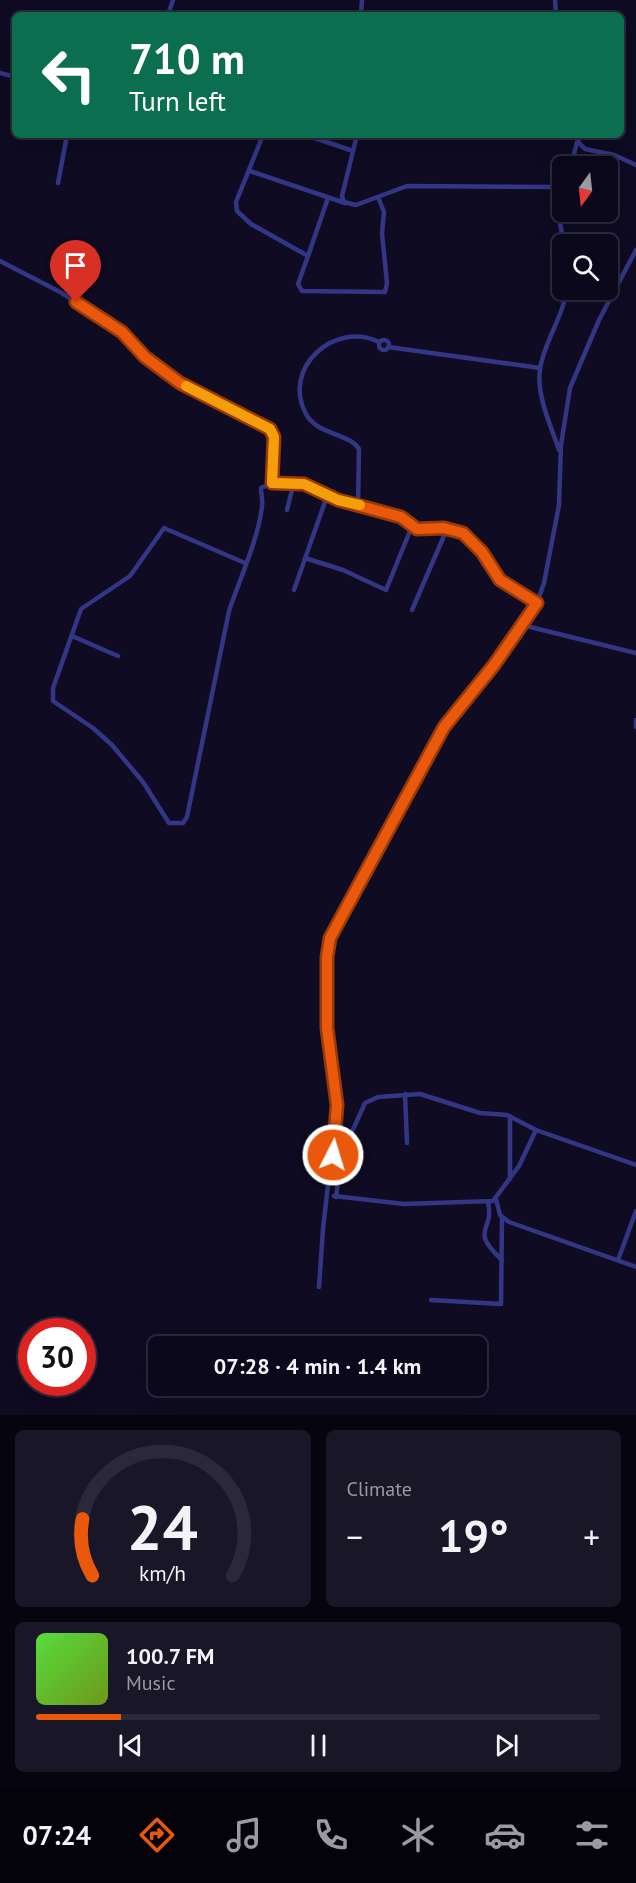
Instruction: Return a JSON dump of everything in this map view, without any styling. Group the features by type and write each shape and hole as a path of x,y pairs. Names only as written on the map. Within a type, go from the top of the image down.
{"street":[{"path":"58,183 66,138"},
{"path":"262,138 236,202 237,211 241,217 308,256"},
{"path":"315,138 352,151"},
{"path":"345,203 342,196 356,138"},
{"path":"573,156 578,138"},
{"path":"579,138 585,149 614,155 636,165"},
{"path":"250,171 328,198 356,205 402,187 416,185 552,186"},
{"path":"328,198 298,284 302,291 384,292 387,283 382,233 384,212 378,197"},
{"path":"320,1287 337,1105 327,1028 327,957 330,938 444,727 537,603 548,568 559,505 567,402 577,369 599,320 636,250"},
{"path":"0,261 62,293 122,332 145,357 180,383 266,426 274,437 272,483"},
{"path":"561,457 539,382 540,368 565,300"},
{"path":"357,505 359,449 353,443 331,434 310,420 303,406 301,385 308,361 328,343 345,338 379,342 386,340 388,347 540,368"},
{"path":"245,563 164,528 130,576 114,589 85,605 53,688 53,701 93,728 118,751 143,782 169,823 183,823 187,818 227,623 261,514 261,488 272,483 294,482 310,486 327,496 401,517 420,529 447,529 463,533 476,546 504,584 537,603"},
{"path":"287,510 294,482"},
{"path":"294,590 327,496"},
{"path":"305,558 343,570 386,590 412,526"},
{"path":"412,610 447,529"},
{"path":"522,625 636,653"},
{"path":"72,636 118,656"},
{"path":"636,720 636,727"},
{"path":"336,1197 342,1154 365,1103 372,1098 405,1094 420,1094 480,1113 510,1116 536,1130 636,1165"},
{"path":"405,1094 407,1143"},
{"path":"509,1182 512,1145 510,1116"},
{"path":"328,1196 404,1204 488,1202 496,1199 509,1182 536,1130"},
{"path":"431,1300 501,1304 502,1217 496,1199"},
{"path":"488,1202 490,1210 483,1234 486,1245 502,1260"},
{"path":"618,1260 636,1212"},
{"path":"502,1217 515,1224 636,1267"}],"slow traffic":[{"path":"186,386 270,429 274,437 272,483 304,484 327,496 360,505"}],"route":[{"path":"76,302 122,332 145,357 180,383 270,429 274,437 272,483 304,484 338,500 375,508 401,517 417,529 444,528 463,533 482,552 500,580 537,603 494,665 444,727 337,921 330,938 327,949 327,1028 337,1105 333,1155"}]}
